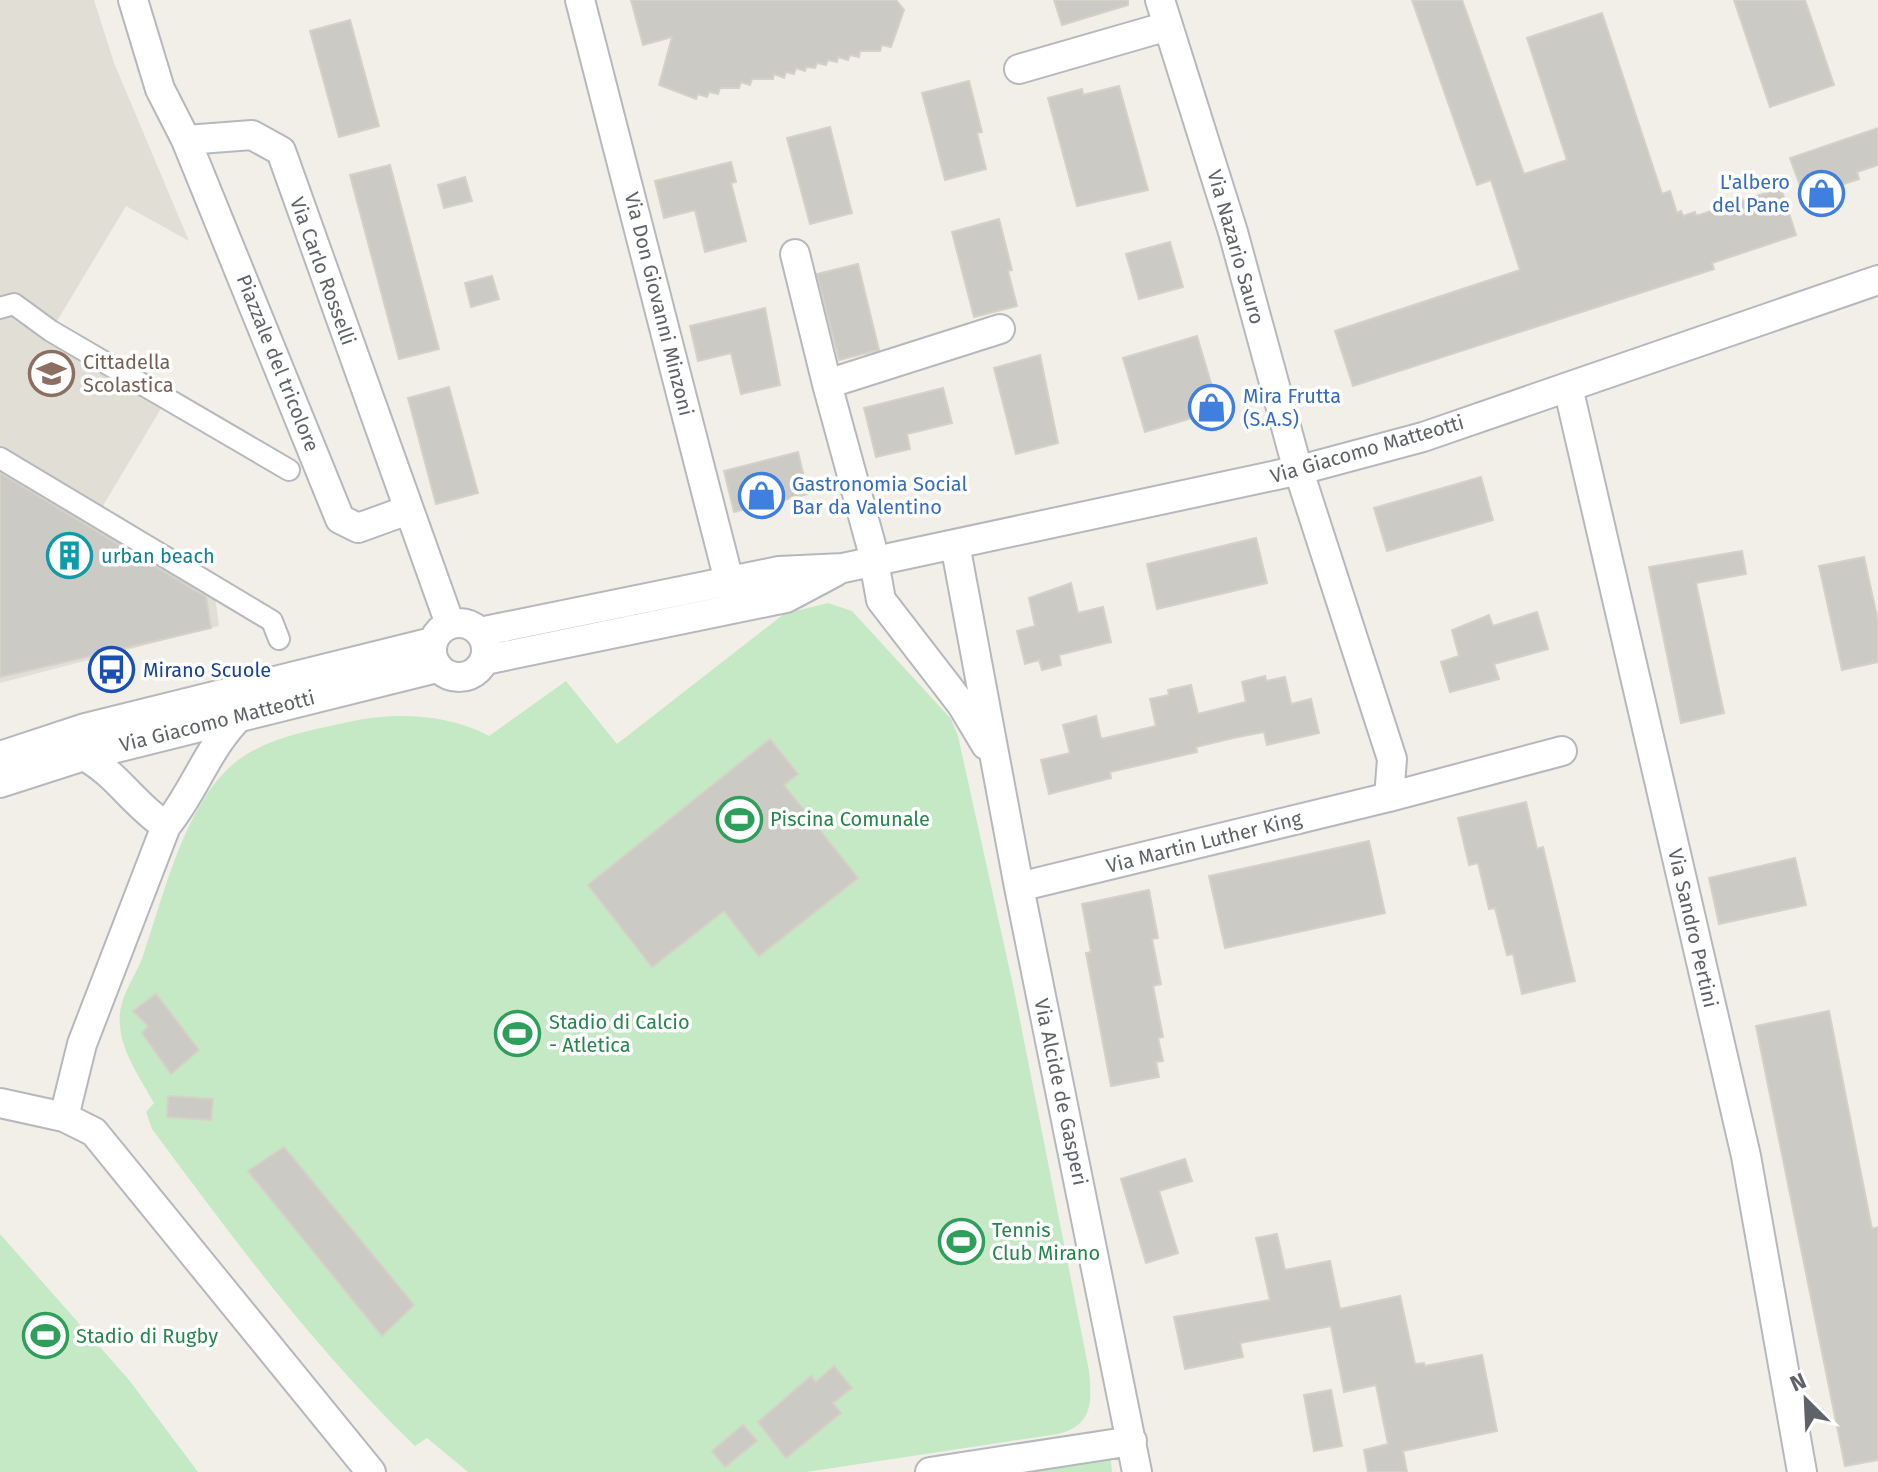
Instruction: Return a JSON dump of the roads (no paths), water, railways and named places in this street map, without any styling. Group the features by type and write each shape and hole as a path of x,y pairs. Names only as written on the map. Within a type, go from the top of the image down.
{"street":[{"path":"133,0 160,89 186,140"},
{"name":"Via Don Giovanni Minzoni","path":"580,0 733,594"},
{"name":"Via Nazario Sauro","path":"1019,69 1164,13 1233,232 1300,470"},
{"name":"Via Carlo Rosselli","path":"186,140 252,135 281,151 408,510 440,645"},
{"name":"Piazzale del tricolore","path":"186,140 340,519 358,528 408,510"},
{"name":"Via Alcide de Gasperi","path":"795,254 881,600 962,705 994,760"},
{"name":"Via Giacomo Matteotti","path":"482,646 733,594 779,571 843,568 1300,470 1423,437 1878,280"},
{"path":"0,308 14,304 51,331 289,470"},
{"path":"827,384 1000,329"},
{"name":"Via Sandro Pertini","path":"1568,387 1746,1156 1802,1472"},
{"path":"0,458 272,621 279,639"},
{"path":"1300,470 1392,759 1389,797"},
{"name":"Via Alcide de Gasperi","path":"955,544 994,760 1137,1472"},
{"name":"Via Giacomo Matteotti","path":"0,783 84,756 241,715 440,645 461,623 482,646"},
{"name":"Via Giacomo Matteotti","path":"440,645 454,678 472,674 482,646"},
{"name":"Via Giacomo Matteotti","path":"0,756 85,728 440,645"},
{"path":"64,1117 82,1044 166,826 178,811 224,731 241,715"},
{"name":"Via Martin Luther King","path":"1019,887 1389,797 1562,751"},
{"path":"84,756 99,764 149,815 166,826"},
{"path":"0,1103 64,1117 94,1132 371,1472"},
{"path":"930,1472 1132,1441"}],"place":[{"name":"L'albero del Pane","path":"1821,193"},
{"name":"Cittadella Scolastica","path":"52,373"},
{"name":"Mira Frutta (S.A.S)","path":"1212,408"},
{"name":"Gastronomia Social Bar da Valentino","path":"761,496"},
{"name":"urban beach","path":"70,556"},
{"name":"Mirano Scuole","path":"112,670"},
{"name":"Piscina Comunale","path":"739,819"},
{"name":"Stadio di Calcio - Atletica","path":"518,1034"},
{"name":"Tennis Club Mirano","path":"961,1241"},
{"name":"Stadio di Rugby","path":"45,1336"}]}
